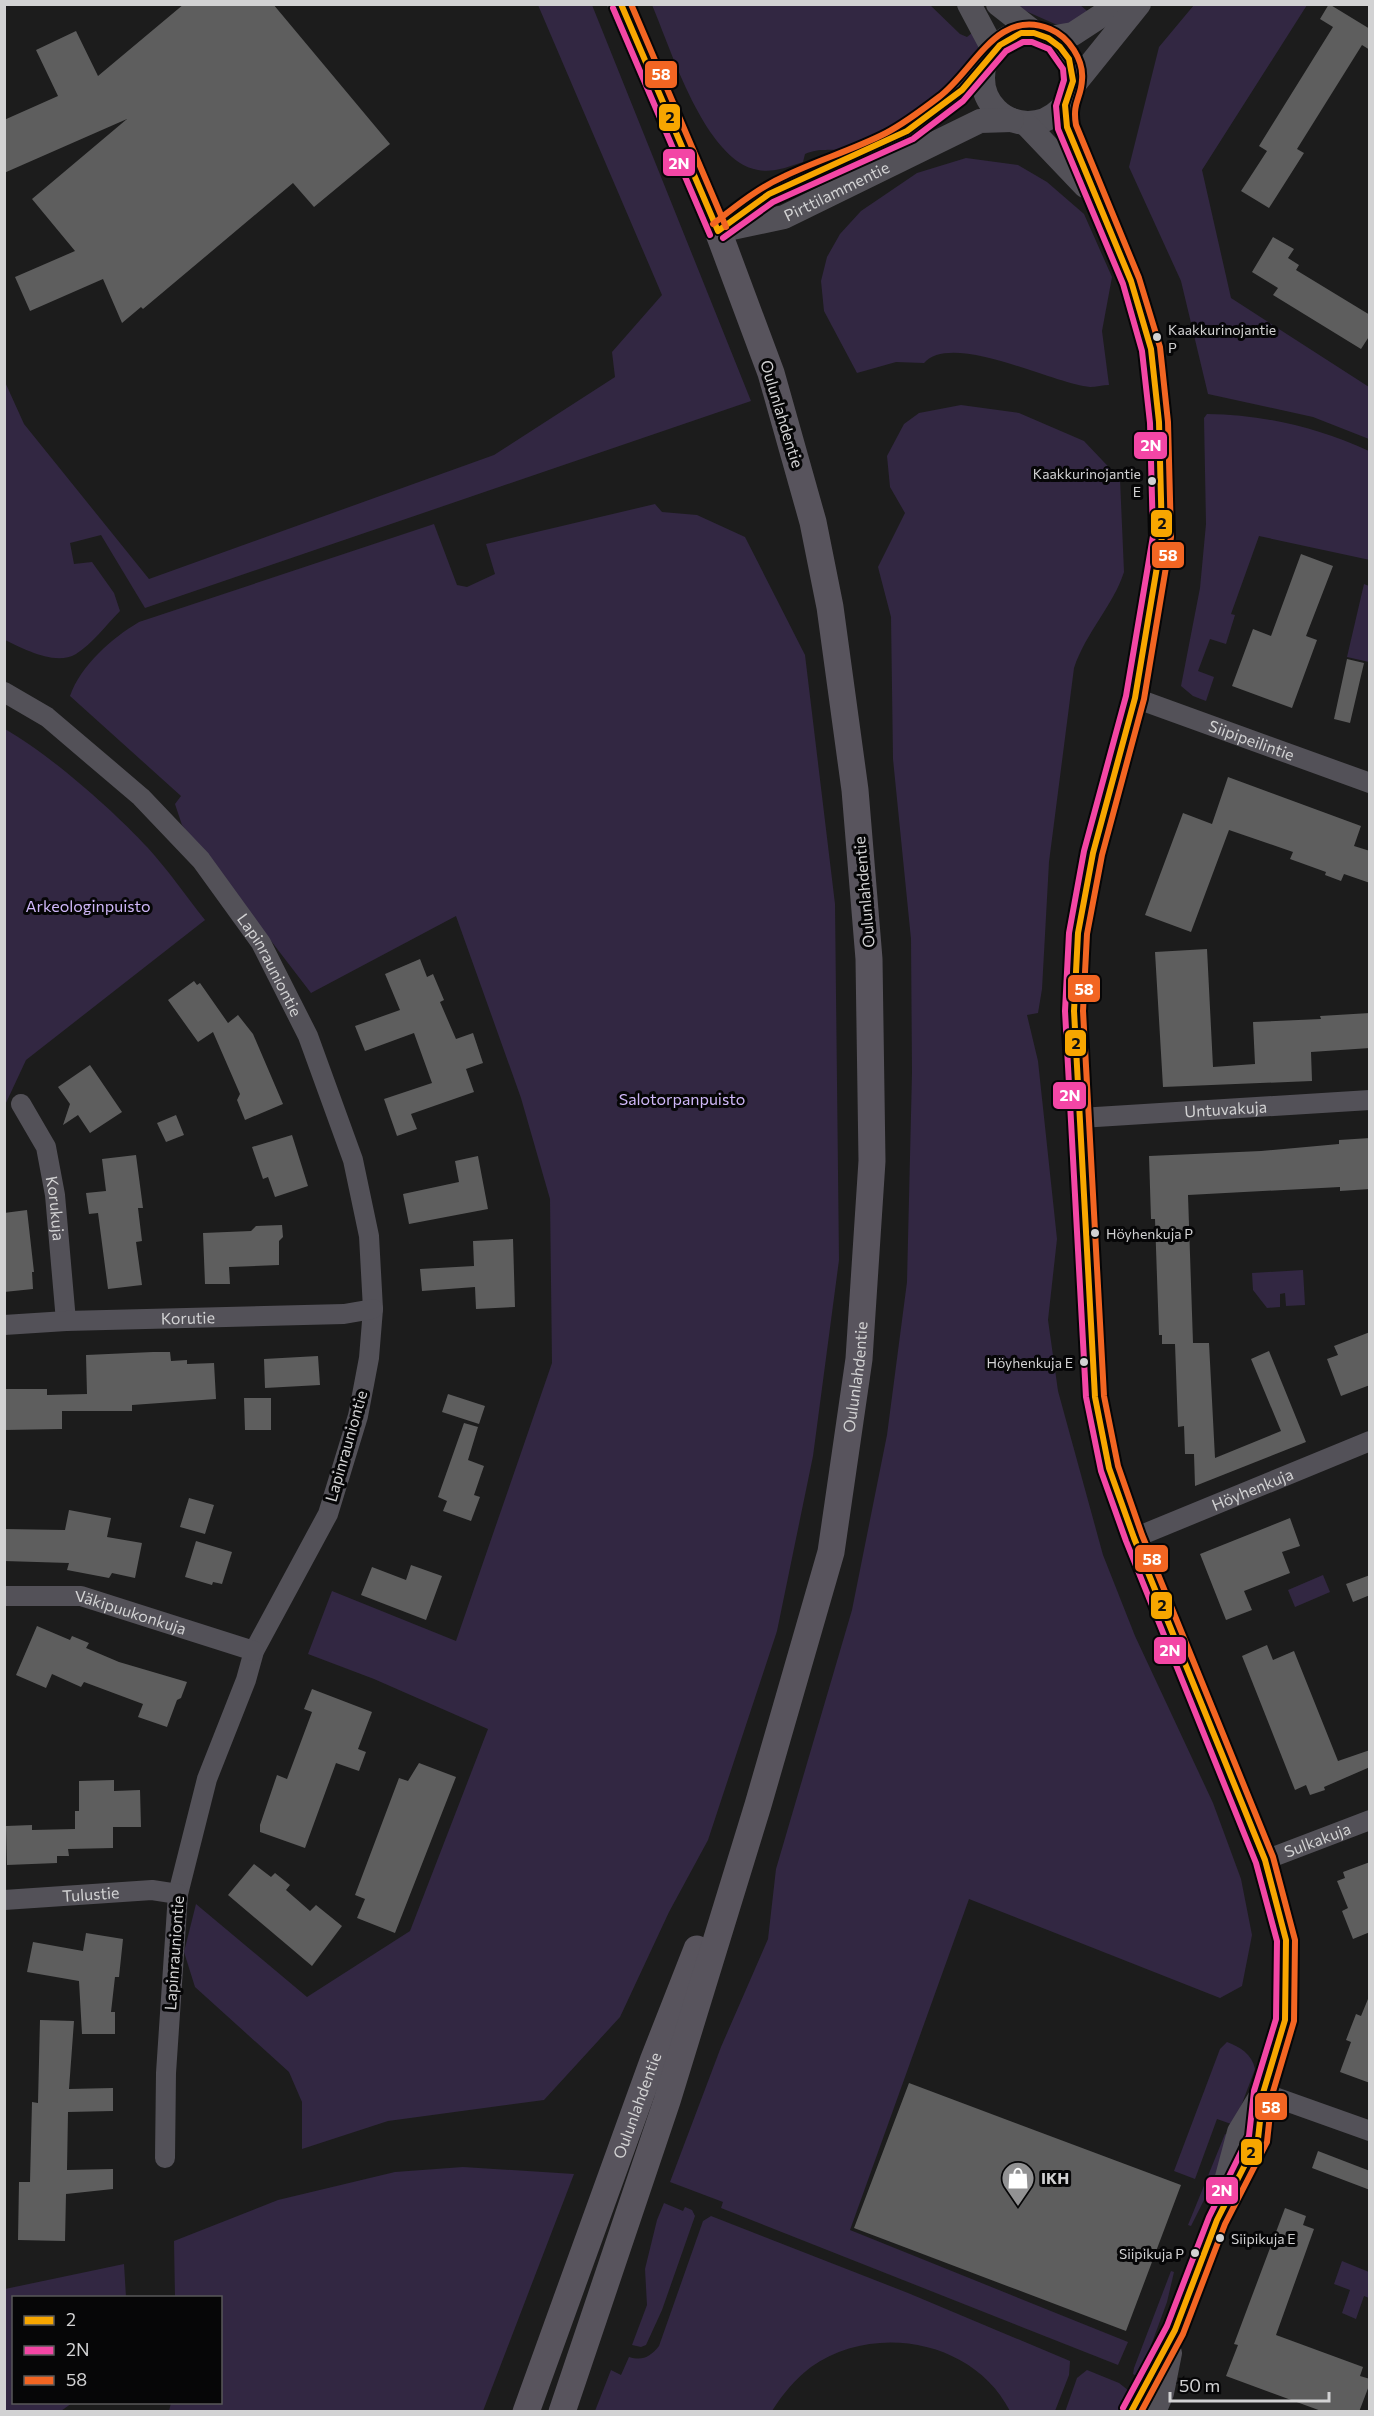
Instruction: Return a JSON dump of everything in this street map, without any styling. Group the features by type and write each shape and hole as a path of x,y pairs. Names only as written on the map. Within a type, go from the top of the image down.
{"main road":[{"name":"Oulunlahdentie","path":"564,2412 667,2101 758,1805 831,1552 859,1359 872,1161 869,959 855,790 830,608 813,522 771,373 717,231 621,4"},
{"name":"Oulunlahdentie","path":"526,2412 653,2061 715,1902 758,1805"}],"street":[{"path":"969,4 989,57 983,86 987,99 996,111 1018,121 1092,193"},
{"path":"998,4 1062,48 1070,60 1067,127 1092,193 1131,281 1151,349 1159,411 1161,537 1135,698 1093,853 1078,933 1074,1011 1095,1397 1109,1468 1134,1538 1265,1860 1286,1940 1285,2020 1263,2093 1258,2139 1217,2220 1175,2330 1131,2412"},
{"path":"989,57 1008,38 1019,34 1042,36 1073,34 1119,4"},
{"path":"1018,121 1046,120 1069,96 1139,4"},
{"name":"Pirttilammentie","path":"717,231 769,194 907,133 965,87 989,57"},
{"name":"Pirttilammentie","path":"717,231 784,217 980,121 1018,121"},
{"name":"Lapinrauniontie","path":"4,692 47,717 141,797 201,860 261,943 308,1036 353,1160 369,1236 373,1309 369,1358 358,1416 328,1514 254,1651 246,1680 207,1779 178,1894 166,2073 165,2158"},
{"name":"Siipipeilintie","path":"1135,698 1370,783"},
{"name":"Untuvakuja","path":"1080,1118 1370,1100"},
{"name":"Korukuja","path":"21,1104 46,1147 55,1195 66,1320"},
{"name":"Korutie","path":"4,1325 66,1320 344,1314 373,1309"},
{"name":"Höyhenkuja","path":"1134,1538 1370,1441"},
{"name":"Väkipuukonkuja","path":"4,1596 81,1596 254,1651"},
{"name":"Sulkakuja","path":"1265,1860 1370,1820"},
{"name":"Tulustie","path":"4,1900 152,1890 178,1894"},
{"path":"1263,2093 1370,2131"},
{"path":"1154,2412 1162,2393 1175,2330"}],"green space":[{"path":"538,5 592,5 751,401 145,608 101,535 70,543 74,564 92,562 114,593 120,611 88,645 68,657 40,655 5,640 5,382 24,424 149,579 494,455 615,377 612,352 662,295"},
{"path":"652,5 930,5 960,34 967,37 977,29 978,46 969,67 956,82 940,97 900,124 861,143 840,149 811,152 805,154 803,162 764,171 739,162 722,147 706,125 692,101"},
{"path":"1012,5 1080,5 1092,15 1065,25 1055,24"},
{"path":"1194,5 1307,5 1202,170 1231,298 1369,387 1369,439 1313,417 1208,394 1181,281 1129,167 1159,47"},
{"path":"966,158 1018,165 1047,182 1084,214 1112,277 1102,331 1109,385 1090,387 1073,384 1004,362 957,353 938,355 924,363 896,362 857,373 824,311 821,281 827,257 840,234 861,211 917,173"},
{"path":"961,405 1019,413 1084,441 1120,479 1124,572 1074,668 1049,862 1042,989 1038,1013 1027,1015 1038,1061 1057,1239 1048,1320 1058,1391 1103,1555 1135,1636 1213,1803 1241,1879 1252,1935 1242,1986 1220,1998 969,1899 850,2230 1128,2342 1118,2365 721,2208 723,2202 670,2182 721,2047 768,1939 776,1869 852,1610 887,1435 907,1282 912,1073 911,939 893,759 891,617 878,567 905,513 890,487 887,456 904,424 919,413"},
{"path":"1207,414 1250,417 1290,424 1330,435 1369,451 1370,560 1259,536 1231,614 1235,615 1226,644 1210,639 1198,671 1214,677 1206,701 1193,696 1181,686 1200,588 1206,524 1204,418"},
{"name":"Salotorpanpuisto","path":"655,504 662,512 697,515 745,537 805,655 835,904 839,1260 813,1456 777,1631 708,1840 669,1912 620,2017 544,2100 388,2121 302,2149 302,2102 289,2072 195,1987 184,1952 196,1904 307,1997 410,1931 488,1729 374,1679 308,1654 332,1591 456,1641 552,1363 550,1199 521,1098 456,916 311,993 182,825 175,804 181,796 70,696 82,674 98,653 139,622 434,524 457,585 467,587 495,574 486,544"},
{"path":"1364,584 1369,586 1369,662 1347,657"},
{"name":"Arkeologinpuisto","path":"5,729 41,753 80,784 134,833 170,874 205,920 26,1060 5,1105"},
{"path":"1303,1270 1305,1305 1286,1306 1285,1293 1280,1294 1280,1307 1267,1308 1253,1290 1252,1273"},
{"path":"1323,1575 1330,1592 1295,1607 1288,1590"},
{"path":"1227,2042 1245,2052 1255,2069 1234,2125 1217,2119 1195,2179 1174,2171 1220,2049"},
{"path":"1225,2134 1230,2136 1216,2176 1191,2226 1188,2225"},
{"path":"463,2167 574,2174 483,2411 169,2411 171,2404 222,2404 222,2296 175,2296 174,2241 278,2200 395,2172"},
{"path":"664,2203 683,2211 685,2207 692,2210 695,2216 662,2310 646,2345 641,2347 632,2345 647,2305 645,2269 657,2220"},
{"path":"711,2216 908,2293 1070,2361 1069,2375 1055,2411 1010,2411 994,2387 973,2368 948,2354 921,2346 892,2342 864,2345 836,2353 811,2367 789,2388 772,2411 595,2411 611,2370 621,2375 629,2357 638,2359 646,2357 659,2346 703,2221"},
{"path":"1342,2261 1369,2272 1369,2298 1364,2296 1356,2319 1342,2313 1350,2290 1334,2284"},
{"path":"124,2264 126,2296 12,2296 12,2404 71,2404 61,2411 5,2411 5,2289"},
{"path":"1171,2271 1174,2272 1167,2302 1139,2378 1133,2374 1134,2368"},
{"path":"1087,2370 1119,2383 1133,2394 1125,2411 1065,2412 1077,2378"}],"building":[{"path":"184,4 273,4 390,144 314,207 293,183 143,309 141,307 122,323 103,279 30,311 15,277 75,251 32,199 127,119 4,173 4,120 58,96 36,50 76,31 98,76"},
{"path":"1329,4 1370,29 1370,50 1362,45 1297,149 1304,153 1269,208 1241,191 1267,151 1259,146 1333,27 1320,19"},
{"path":"1273,237 1294,249 1288,258 1299,265 1296,270 1370,315 1370,335 1361,349 1273,295 1278,288 1252,272"},
{"path":"1301,554 1333,566 1306,636 1317,640 1292,708 1232,686 1253,629 1271,636"},
{"path":"1347,659 1364,663 1350,723 1334,719"},
{"path":"1228,777 1361,826 1354,846 1370,851 1370,883 1344,874 1341,881 1325,875 1326,872 1290,859 1293,852 1229,830 1191,932 1145,915 1183,813 1212,824"},
{"path":"1207,949 1213,1067 1255,1064 1253,1022 1321,1019 1320,1016 1370,1013 1370,1048 1311,1052 1312,1081 1163,1087 1155,952"},
{"path":"420,959 427,977 433,974 444,1000 440,1002 456,1039 473,1033 483,1063 466,1069 474,1092 411,1114 417,1129 397,1136 384,1099 432,1083 414,1033 365,1051 355,1026 400,1010 385,974"},
{"path":"194,981 197,985 200,983 228,1023 238,1015 253,1034 283,1104 245,1120 237,1100 240,1094 213,1032 198,1042 168,1000"},
{"path":"90,1065 122,1112 90,1133 78,1115 63,1125 70,1104 58,1087"},
{"path":"176,1115 184,1135 166,1142 157,1123"},
{"path":"292,1135 308,1186 275,1197 268,1177 263,1179 252,1147"},
{"path":"1370,1138 1370,1189 1340,1191 1340,1187 1188,1195 1193,1343 1209,1343 1215,1458 1281,1431 1251,1359 1269,1351 1306,1442 1195,1486 1194,1454 1185,1454 1184,1426 1178,1427 1175,1344 1162,1344 1162,1335 1159,1335 1155,1219 1151,1219 1149,1156 1261,1151 1339,1144 1339,1140"},
{"path":"136,1155 143,1208 138,1208 142,1241 136,1242 142,1285 108,1289 98,1213 89,1214 86,1193 106,1191 102,1159"},
{"path":"478,1156 488,1209 409,1224 403,1194 459,1182 455,1161"},
{"path":"27,1210 34,1272 32,1272 33,1289 4,1292 4,1213"},
{"path":"282,1225 283,1237 279,1241 279,1265 229,1267 230,1284 205,1284 203,1233 251,1231 256,1226"},
{"path":"513,1239 515,1307 476,1309 475,1287 422,1291 420,1269 474,1266 473,1241"},
{"path":"1370,1332 1370,1385 1341,1396 1327,1359 1338,1355 1334,1346"},
{"path":"170,1352 171,1361 187,1360 187,1364 214,1363 216,1399 132,1405 132,1411 62,1411 62,1429 4,1430 4,1389 47,1389 47,1395 87,1394 86,1355"},
{"path":"318,1356 320,1385 265,1388 264,1359"},
{"path":"448,1394 485,1406 479,1424 442,1412"},
{"path":"244,1398 271,1398 271,1430 245,1430"},
{"path":"464,1423 478,1427 468,1460 484,1466 474,1495 480,1497 471,1521 443,1511 447,1501 438,1497"},
{"path":"189,1498 214,1505 205,1534 180,1527"},
{"path":"69,1510 111,1518 107,1537 142,1543 135,1578 112,1573 109,1578 67,1570 69,1563 4,1561 4,1529 65,1530"},
{"path":"1290,1518 1300,1546 1282,1552 1290,1573 1244,1591 1252,1610 1226,1620 1200,1554"},
{"path":"196,1541 232,1552 222,1584 213,1582 212,1585 185,1577"},
{"path":"411,1565 442,1576 426,1620 361,1595 372,1567 406,1580"},
{"path":"1370,1575 1370,1595 1353,1602 1346,1584"},
{"path":"37,1626 70,1640 72,1636 89,1643 86,1648 119,1662 187,1682 181,1698 177,1700 167,1727 138,1717 143,1704 84,1682 81,1687 52,1674 46,1688 16,1675"},
{"path":"1267,1645 1273,1660 1294,1651 1338,1761 1370,1750 1370,1767 1324,1787 1325,1790 1310,1795 1306,1785 1295,1790 1242,1656"},
{"path":"312,1689 372,1712 358,1749 366,1752 359,1771 336,1763 305,1848 260,1832 260,1825 277,1775 287,1779 312,1712 304,1709"},
{"path":"419,1763 456,1777 395,1933 357,1918 365,1899 355,1895 399,1778 408,1781"},
{"path":"114,1780 114,1791 140,1790 141,1827 113,1827 113,1848 68,1849 69,1856 57,1856 57,1863 7,1865 6,1826 32,1825 32,1830 75,1829 75,1811 79,1811 79,1781"},
{"path":"1370,1862 1370,1932 1353,1939 1342,1911 1348,1908 1337,1881 1345,1878 1343,1872"},
{"path":"254,1864 271,1877 275,1873 290,1885 286,1890 310,1911 316,1905 342,1926 312,1966 228,1895"},
{"path":"86,1933 123,1939 119,1977 115,1977 111,2012 115,2012 115,2034 82,2034 79,1981 27,1972 33,1942 83,1951"},
{"path":"1370,1999 1370,2083 1340,2072 1351,2042 1346,2040 1356,2014 1361,2016"},
{"path":"40,2020 74,2021 69,2089 113,2088 113,2111 68,2112 67,2170 113,2169 113,2189 66,2194 65,2241 18,2240 19,2182 30,2182 32,2102 38,2103"},
{"name":"IKH","path":"909,2083 1181,2185 1126,2331 854,2228"},
{"path":"1318,2151 1370,2171 1370,2190 1312,2168"},
{"path":"1285,2208 1306,2216 1303,2225 1314,2229 1276,2335 1363,2367 1360,2376 1370,2379 1370,2383 1359,2412 1324,2412 1226,2376 1238,2345 1234,2344"}],"transit line":[{"name":"2","path":"621,4 718,231"},
{"name":"58","path":"631,4 726,227"},
{"name":"2N","path":"613,8 710,235"},
{"name":"58","path":"713,224 775,181 874,139 907,121 952,86 988,45 1001,34 1015,27 1031,25 1050,29 1069,43 1081,65 1082,80 1075,111 1076,125 1139,278 1160,347 1168,422 1171,537 1144,699 1102,855 1087,934 1083,1011 1104,1396 1118,1466 1142,1535 1273,1857 1295,1940 1294,2021 1272,2095 1267,2142 1225,2224 1183,2334 1141,2412"},
{"name":"2","path":"718,231 769,194 907,131 962,90 1000,45 1021,33 1034,33 1048,38 1060,47 1069,59 1073,81 1065,105 1067,127 1131,281 1151,349 1159,422 1162,537 1135,698 1093,853 1078,933 1074,1011 1095,1397 1109,1468 1134,1538 1265,1860 1286,1940 1285,2020 1263,2093 1258,2139 1217,2220 1175,2330 1131,2412"},
{"name":"2N","path":"723,238 773,202 913,139 963,101 1006,51 1023,42 1032,42 1049,49 1063,69 1064,80 1056,106 1058,129 1123,284 1142,351 1150,423 1153,536 1126,696 1084,851 1069,933 1065,1011 1086,1397 1101,1471 1126,1541 1256,1863 1277,1941 1276,2019 1254,2091 1249,2136 1209,2217 1167,2326 1123,2408"}],"place":[{"name":"Kaakkurinojantie P","path":"1157,337"},
{"name":"Kaakkurinojantie E","path":"1152,481"},
{"name":"Höyhenkuja P","path":"1095,1233"},
{"name":"Höyhenkuja E","path":"1084,1362"},
{"name":"IKH","path":"1018,2207"},
{"name":"Siipikuja E","path":"1220,2238"},
{"name":"Siipikuja P","path":"1195,2253"}]}
